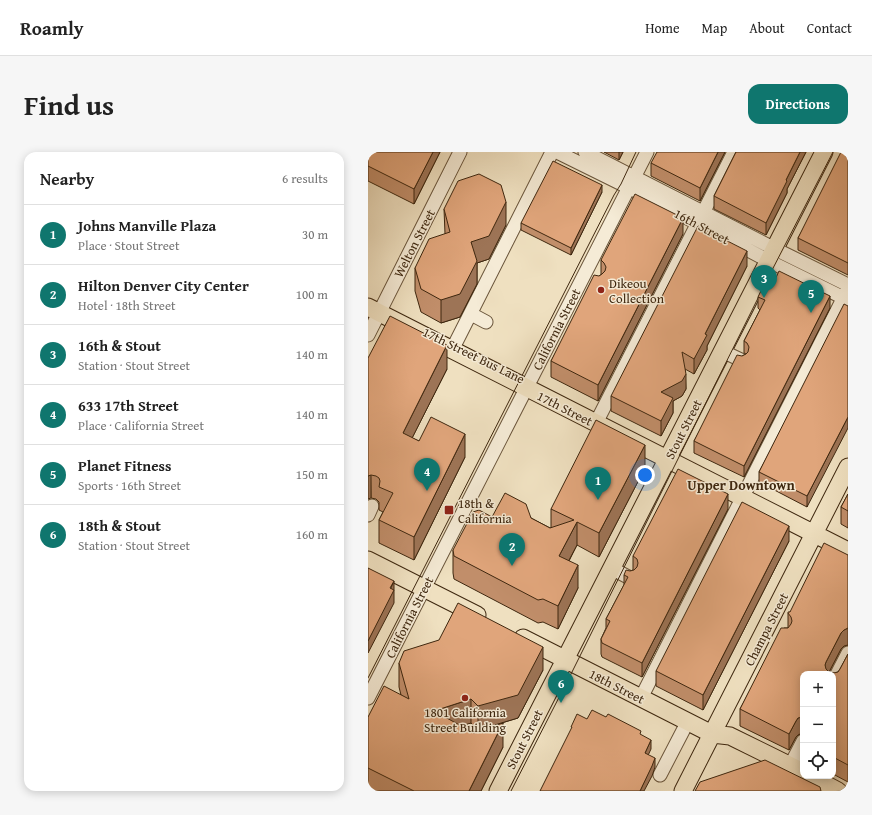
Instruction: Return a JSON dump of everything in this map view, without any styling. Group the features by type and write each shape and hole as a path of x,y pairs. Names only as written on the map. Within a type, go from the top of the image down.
{"main road":[{"name":"Stout Street","path":"498,791 824,152"},
{"name":"17th Street","path":"374,308 816,531 848,551"},
{"name":"Champa Street","path":"688,788 711,736 771,630 816,531 848,467"},
{"path":"368,561 489,623"},
{"name":"18th Street","path":"510,634 641,698 711,736 730,736 797,769"},
{"path":"816,779 838,791"}],"street":[{"name":"Welton Street","path":"368,335 374,308 460,152"},
{"path":"454,348 552,152"},
{"name":"16th Street","path":"557,152 631,183"},
{"name":"16th Street","path":"585,152 631,183 642,194 700,218 772,255 846,296"},
{"name":"California Street","path":"368,698 647,152"},
{"path":"598,420 734,152"},
{"name":"16th Street","path":"772,255 848,285"},
{"path":"583,277 596,284"},
{"path":"641,698 846,296"},
{"path":"470,314 486,322"},
{"path":"722,351 741,360"},
{"name":"17th Street","path":"668,456 686,462 744,495"},
{"name":"17th Street","path":"816,531 848,543"},
{"path":"611,568 630,578"},
{"path":"836,676 848,652"},
{"path":"563,661 687,723 660,775"},
{"path":"711,736 727,742 822,791"},
{"path":"797,769 803,743"}],"building":[{"path":"368,152 433,152 414,189 368,166"},
{"path":"657,152 718,152 700,188 651,163"},
{"path":"736,152 800,152 766,223 714,196"},
{"path":"841,152 848,152 848,263 798,238"},
{"path":"553,161 602,185 571,248 521,223"},
{"path":"479,174 501,185 506,202 489,236 471,242 477,261 460,294 441,300 421,289 415,268 429,239 450,232 444,209 458,181"},
{"path":"635,194 683,218 598,385 551,361 594,275 599,276 605,271 606,267 601,260"},
{"path":"698,226 747,251 694,359 682,352 686,374 682,381 661,392 673,398 661,421 611,396"},
{"path":"779,271 830,296 744,466 694,441 737,355 742,356 748,352 749,347 744,341 765,300 758,297 768,276 775,280"},
{"path":"844,304 848,306 848,417 807,496 759,472"},
{"path":"390,316 447,345 403,433 419,441 431,417 465,434 414,537 379,520 393,493 379,487 379,478 371,475 368,476 368,358"},
{"path":"596,420 645,445 599,533 577,522 559,556 578,565 558,606 543,599 538,600 454,556 453,550 473,512 479,510 492,517 505,493 526,504 531,518 550,528 574,520 551,509"},
{"path":"678,469 728,494 642,663 602,643 601,639 610,621 606,619 628,577 624,575 626,570 634,570 637,567 637,559 633,556"},
{"path":"848,494 848,511 841,507"},
{"path":"742,502 789,526 703,695 656,671"},
{"path":"824,543 848,555 848,628 841,633 826,662 825,665 828,671 800,671 800,718 798,718 789,734 740,709 781,628 788,628 791,624 791,617 788,613 790,612"},
{"path":"368,568 394,581 390,588 394,590 368,641"},
{"name":"1801 California Street Building","path":"458,603 543,647 518,695 478,706 471,699 434,711 474,733 503,723 469,791 414,791 368,768 368,717 384,686 409,699 399,663 404,651 439,640"},
{"path":"848,654 848,765 836,759 836,672 838,672"},
{"path":"592,710 606,717 608,714 641,731 640,734 651,740 645,753 655,758 640,791 540,791 577,714 587,719"},
{"path":"765,760 800,777 800,779 804,779 820,787 821,791 695,791 700,782"}],"tram line":[{"path":"368,678 636,152"},
{"path":"511,791 572,672 770,274 833,152"}],"place":[{"name":"Dikeou Collection","path":"601,290"},
{"name":"16th & Stout","path":"764,298"},
{"name":"Planet Fitness","path":"811,313"},
{"name":"633 17th Street","path":"427,491"},
{"name":"Johns Manville Plaza","path":"598,500"},
{"name":"18th & California","path":"449,510"},
{"name":"Hilton Denver City Center","path":"512,566"},
{"name":"1801 California Street Building","path":"465,698"},
{"name":"18th & Stout","path":"561,703"}],"district":[{"name":"Upper Downtown","path":"741,485"}]}
